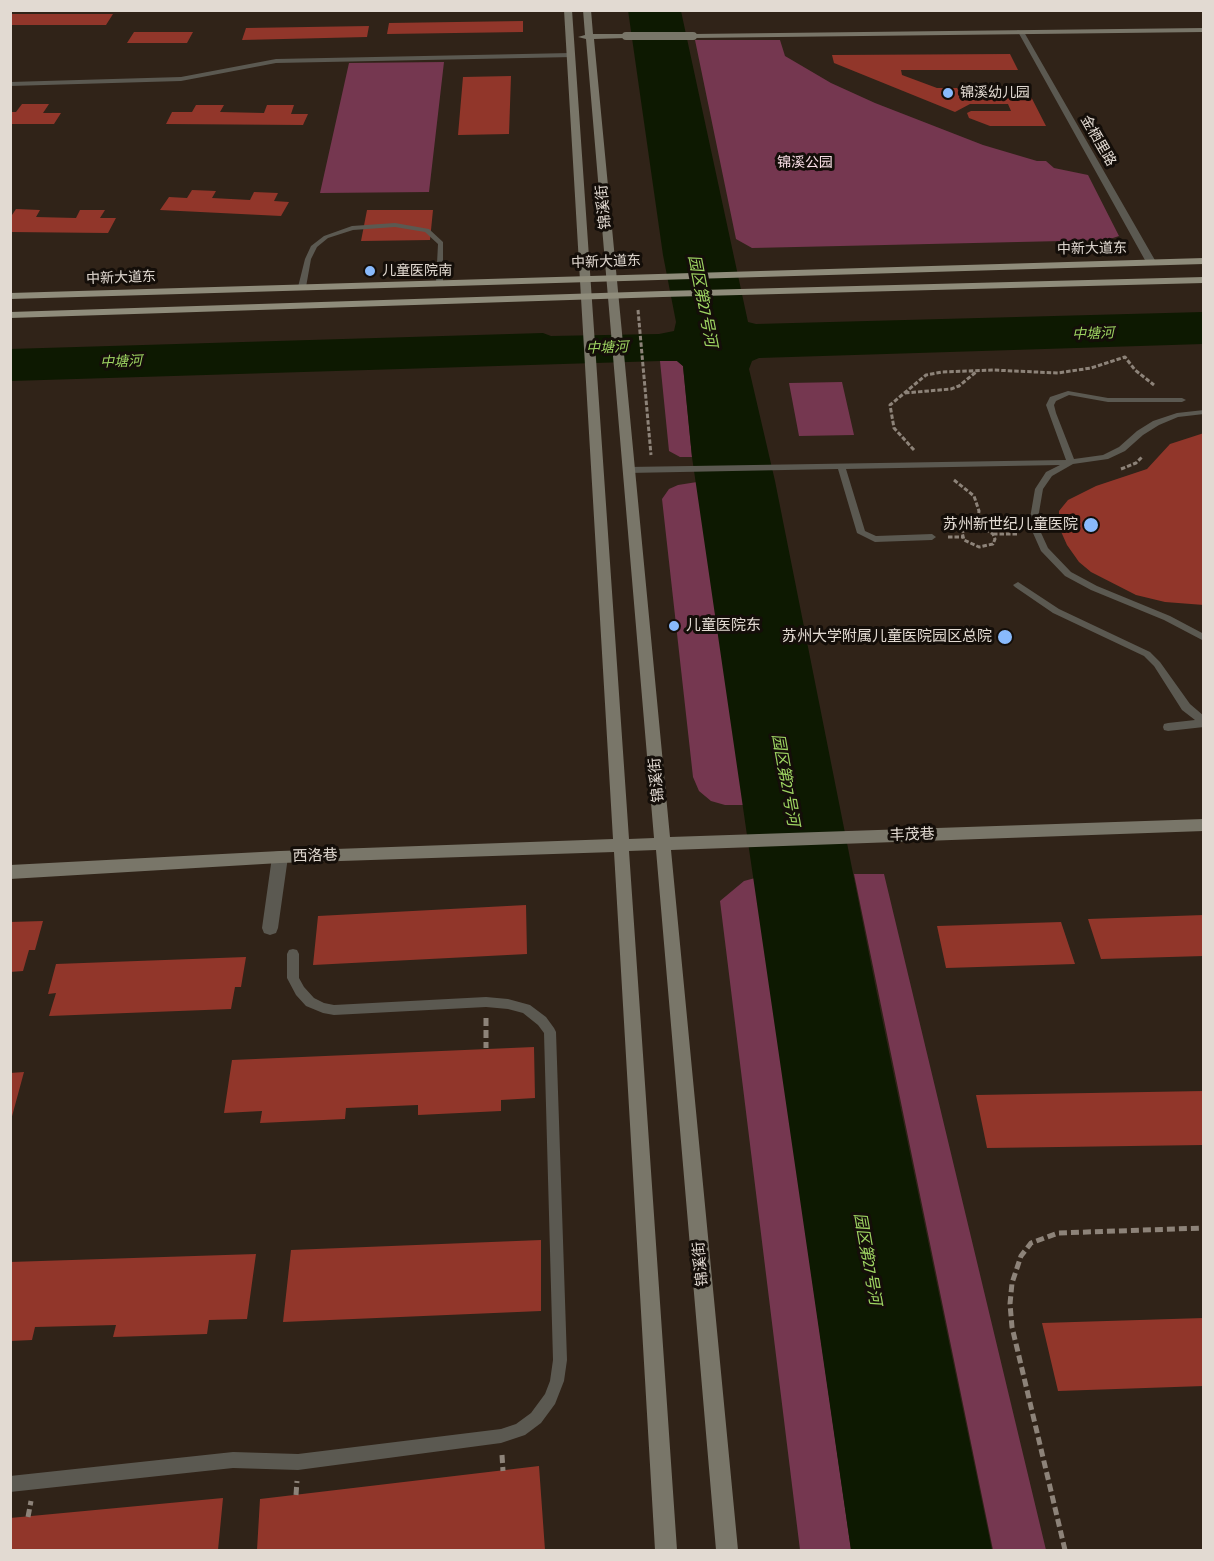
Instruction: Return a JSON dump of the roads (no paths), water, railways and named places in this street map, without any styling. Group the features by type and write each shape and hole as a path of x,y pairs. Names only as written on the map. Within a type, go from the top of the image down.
{"main road":[{"name":"锦溪街","path":"568,10 666,1551"},
{"name":"锦溪街","path":"587,10 727,1551"},
{"path":"570,37 1203,30"},
{"name":"中新大道东","path":"10,296 662,275 1203,261"},
{"path":"10,315 663,294 1203,280"},
{"name":"丰茂巷","path":"620,846 1203,825"},
{"name":"西洛巷","path":"10,872 280,857 620,846"}],"street":[{"name":"金栖里路","path":"1020,32 1151,262"},
{"path":"10,84 181,80 276,61 571,55"},
{"path":"270,928 280,857"}],"lane":[{"path":"302,287 308,259 314,246 326,237 352,228 395,225 428,230 441,243 440,283"},
{"path":"1071,462 1050,405 1053,399 1060,395 1078,394 1116,400 1182,400"},
{"path":"628,470 1071,462 1104,457 1122,449 1156,423 1177,416 1203,412"},
{"path":"1071,462 1049,474 1039,489 1033,524 1044,549 1068,574 1085,584 1167,618 1203,638"},
{"path":"841,466 861,533 875,539 932,537"},
{"path":"1018,585 1056,611 1147,654 1157,664 1186,707 1203,722"},
{"path":"1168,727 1203,722"},
{"path":"10,1484 233,1460 298,1462 501,1436 520,1430 536,1418 550,1399 557,1381 560,1360 550,1032 542,1021 526,1010 508,1004 486,1002 334,1010 323,1008 310,1002 300,991 293,978 293,954"}],"water":[{"path":"628,10 681,11 748,322 756,324 1203,312 1203,344 759,358 752,361 749,369 775,481 877,994 992,1550 851,1550 692,457 683,366 677,361 660,361 11,381 10,349 543,333 551,336 659,334 674,331 676,322 663,255"}],"place":[{"name":"锦溪幼儿园","path":"948,93"},
{"name":"儿童医院南","path":"370,271"},
{"name":"苏州新世纪儿童医院","path":"1091,525"},
{"name":"儿童医院东","path":"674,626"},
{"name":"苏州大学附属儿童医院园区总院","path":"1005,637"}],"park label":[{"name":"锦溪公园","path":"805,163"}],"water label":[{"name":"园区第27号河","path":"702,301"},
{"name":"中塘河","path":"1093,334"},
{"name":"中塘河","path":"607,348"},
{"name":"中塘河","path":"121,362"},
{"name":"园区第27号河","path":"785,780"},
{"name":"园区第27号河","path":"867,1259"}]}
